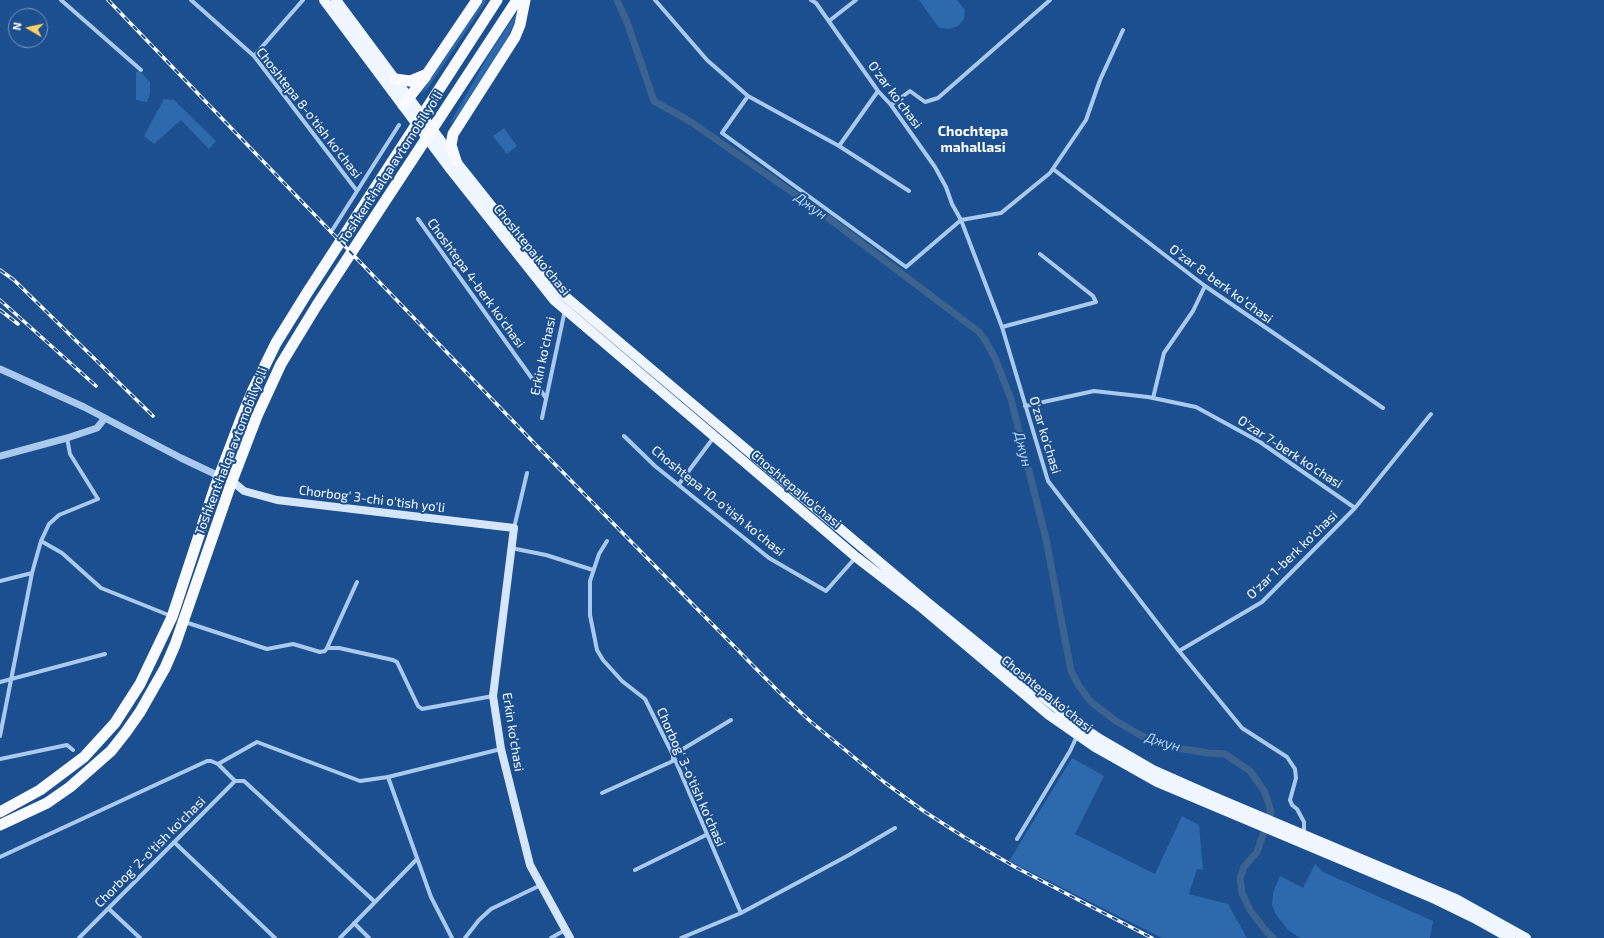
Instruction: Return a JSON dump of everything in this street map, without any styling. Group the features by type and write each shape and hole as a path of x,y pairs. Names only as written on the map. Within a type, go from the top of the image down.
{"highway":[{"path":"408,104 477,0"},
{"name":"Toshkent halqa avtomobil yo'li","path":"0,812 40,790 63,775 101,740 115,723 140,684 172,616 219,476 252,392 283,332 497,0"},
{"name":"Toshkent halqa avtomobil yo'li","path":"0,825 47,803 70,787 110,751 126,732 152,691 175,644 232,481 268,390 291,346 517,0"},
{"path":"456,161 451,145 453,134 515,38 522,18 525,0"},
{"path":"395,79 410,81 427,74"},
{"path":"219,476 232,481"}],"main road":[{"name":"Choshtepa ko'chasi","path":"324,0 408,104 544,288 818,510 1068,717 1098,738 1152,770 1241,814"},
{"name":"Choshtepa ko'chasi","path":"336,0 395,79 408,104"},
{"name":"Choshtepa ko'chasi","path":"438,144 456,161 551,282 568,306 714,437 856,557 921,607 1077,736 1134,770 1363,865"},
{"name":"Chorbog' 3-chi o'tish yo'li","path":"232,481 244,491 277,500 514,528"},
{"path":"811,518 818,510"},
{"name":"Erkin ko'chasi","path":"514,528 493,696 501,749 530,865 570,938"},
{"name":"Choshtepa ko'chasi","path":"1290,834 1304,835 1363,865"},
{"path":"1363,865 1454,908 1510,938"},
{"path":"1363,865 1456,899 1526,938"}],"street":[{"path":"61,0 141,70"},
{"name":"Choshtepa 8-o'tish ko'chasi","path":"191,0 254,56 357,191"},
{"path":"254,56 302,0"},
{"path":"655,0 707,60 748,96 839,146 909,191"},
{"name":"O'zar ko'chasi","path":"811,0 816,3 878,91 891,105 935,167 961,220 1002,327 1048,481 1179,651 1242,728 1287,757 1295,769 1296,778 1290,800 1292,806 1297,809 1304,822 1304,835"},
{"path":"829,22 856,0"},
{"path":"891,105 910,91 925,102 938,98 1050,0"},
{"path":"748,96 722,133 906,267 961,220 1001,213 1053,170 1086,120 1100,80 1123,30"},
{"path":"839,146 878,91"},
{"path":"333,229 399,125"},
{"name":"Oʻzar 8-berk koʻchasi","path":"1053,170 1204,286 1383,408"},
{"name":"Choshtepa 4-berk ko'chasi","path":"418,219 546,398"},
{"path":"1002,327 1096,302 1093,296 1040,254"},
{"path":"1153,398 1164,353 1193,311 1204,286"},
{"name":"Erkin ko'chasi","path":"542,418 568,306"},
{"path":"0,370 105,418 219,476"},
{"name":"O'zar 7-berk ko'chasi","path":"1025,406 1094,390 1153,398 1196,407 1260,442 1355,508"},
{"name":"O'zar 1-berk ko'chasi","path":"1179,651 1262,602 1355,508 1431,414"},
{"path":"0,456 67,438 97,428 105,418"},
{"name":"Choshtepa 10-o'tish ko'chasi","path":"624,436 655,466 769,558 826,592 856,557"},
{"path":"679,484 714,437"},
{"path":"0,736 32,573 41,541 49,524 59,515 98,498 70,454 67,438"},
{"name":"Erkin ko'chasi","path":"514,528 527,473"},
{"path":"41,541 62,553 101,588 172,616"},
{"name":"Chorbog' 3-o'tish ko'chasi","path":"607,541 599,554 590,581 589,598 597,650 603,660 622,681 645,698 673,756 741,913"},
{"path":"511,548 546,555 593,570"},
{"path":"0,581 32,573"},
{"path":"183,621 267,649 293,644 320,652 325,651 356,582"},
{"path":"327,648 339,648 397,662 420,708 493,696"},
{"path":"0,682 105,654"},
{"path":"602,794 673,762 673,756 732,720"},
{"path":"1017,839 1070,751 1077,736"},
{"path":"218,764 257,742 360,781 388,777 501,749"},
{"path":"0,759 67,745 74,750"},
{"path":"0,857 207,761 218,764 235,781 244,781 375,902"},
{"path":"388,777 431,897 452,938"},
{"name":"Chorbog' 2-o'tish ko'chasi","path":"79,938 235,781"},
{"path":"681,938 741,913 849,855 895,828"},
{"path":"635,870 706,835"},
{"path":"174,842 275,938"},
{"path":"340,938 417,859"},
{"path":"465,938 491,909 541,885"},
{"path":"109,909 140,938"},
{"path":"354,923 369,938"},
{"path":"551,938 566,930"}],"shaded area":[{"path":"484,0 487,0 428,88 420,95"},
{"path":"919,0 957,0 965,10 964,19 958,26 950,29 939,28"},
{"path":"518,11 509,35 457,117 449,125 491,51"},
{"path":"140,71 150,82 150,94 147,102 136,100 136,72"},
{"path":"164,99 174,100 216,141 209,149 181,120 154,144 144,136"},
{"path":"504,128 517,146 507,154 493,136"},
{"path":"1072,758 1104,776 1075,834 1155,874 1182,816 1199,825 1203,870 1197,869 1189,894 1228,904 1247,938 1162,938 1009,861"},
{"path":"1315,864 1323,872 1433,921 1430,938 1301,938 1297,936 1288,930 1275,913 1272,905 1273,892 1280,876 1303,888"}],"waterway":[{"name":"Джун","path":"617,0 627,22 654,101 691,122 819,211 979,332 985,340 995,358 1011,399 1046,539 1071,671 1079,686 1091,702 1116,721 1142,736 1171,747 1225,754 1250,771 1265,792 1271,812 1257,852 1244,867 1240,878 1242,893 1250,910 1273,938"}],"railway":[{"path":"108,0 537,446 779,692 810,721 884,782 925,812 964,837 1015,867 1152,938"},
{"path":"0,270 14,280 153,416"},
{"path":"0,300 96,386"},
{"path":"0,310 18,324"}],"district":[{"name":"Chochtepa mahallasi","path":"973,140"}]}
